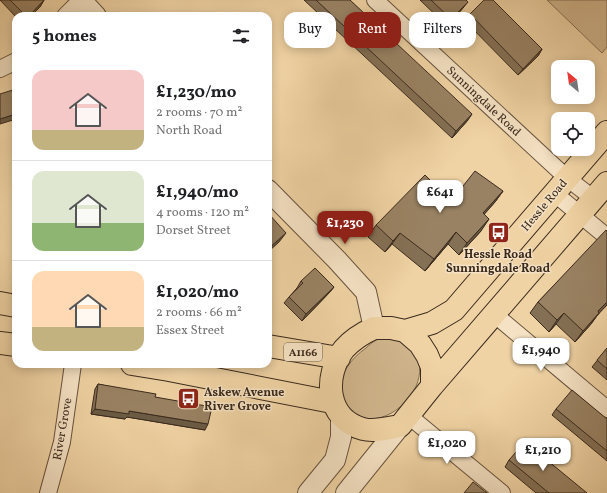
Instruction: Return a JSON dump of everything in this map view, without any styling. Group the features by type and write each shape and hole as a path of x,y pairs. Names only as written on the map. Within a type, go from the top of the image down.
{"main road":[{"name":"Hessle Road","path":"405,331 432,323 454,310 607,132"},
{"path":"432,386 432,367 420,344 405,331 390,328 374,328 362,334 344,350 332,374 330,389 337,410 352,425 364,430 380,429 404,421 432,386 594,199"},
{"path":"0,303 12,305"},
{"path":"0,343 12,344"},
{"name":"A1166","path":"272,347 339,358"},
{"path":"157,368 337,410"}],"street":[{"path":"69,12 81,0 92,12"},
{"name":"Sunningdale Road","path":"375,0 560,185 594,199 607,237"},
{"path":"0,69 12,63"},
{"path":"272,194 337,260 366,292 374,328"},
{"path":"494,314 607,409"},
{"name":"River Grove","path":"48,493 62,442 72,368"},
{"path":"308,493 335,460 341,436 337,410"},
{"path":"346,493 404,421 502,493"}],"shaded area":[{"path":"547,0 607,0 607,47 602,53"},
{"path":"391,337 405,343 417,357 420,372 415,388 405,402 392,413 376,419 361,417 347,408 344,402 342,395 342,383 345,371 352,361 372,343 378,339"}],"building":[{"path":"10,0 44,0 33,12 22,12"},
{"path":"316,0 350,0 363,12 344,12 344,26 336,19 336,12 329,12"},
{"path":"431,0 466,0 468,2 458,12 444,12"},
{"path":"484,0 493,0 542,49 523,69 476,20 476,12 472,12"},
{"path":"367,48 401,48 472,114 456,131"},
{"path":"12,90 12,115 0,119 0,94"},
{"path":"475,171 503,191 483,213 489,219 467,243 456,232 434,259 400,233 393,241 376,225 425,175 451,201"},
{"path":"272,217 286,233 272,245"},
{"path":"606,230 607,302 583,331 564,313 557,320 538,302"},
{"path":"315,268 334,287 306,314 289,297 303,283 301,281"},
{"path":"607,348 607,369 597,360"},
{"path":"98,384 156,394 155,397 212,407 208,424 129,411 129,414 95,409"},
{"path":"572,390 607,419 607,451 556,409"},
{"path":"525,442 587,493 549,493 509,460"},
{"path":"473,482 487,493 464,493"}],"place":[{"name":"Hessle Road Sunningdale Road","path":"498,233"},
{"name":"Askew Avenue River Grove","path":"188,399"}]}
